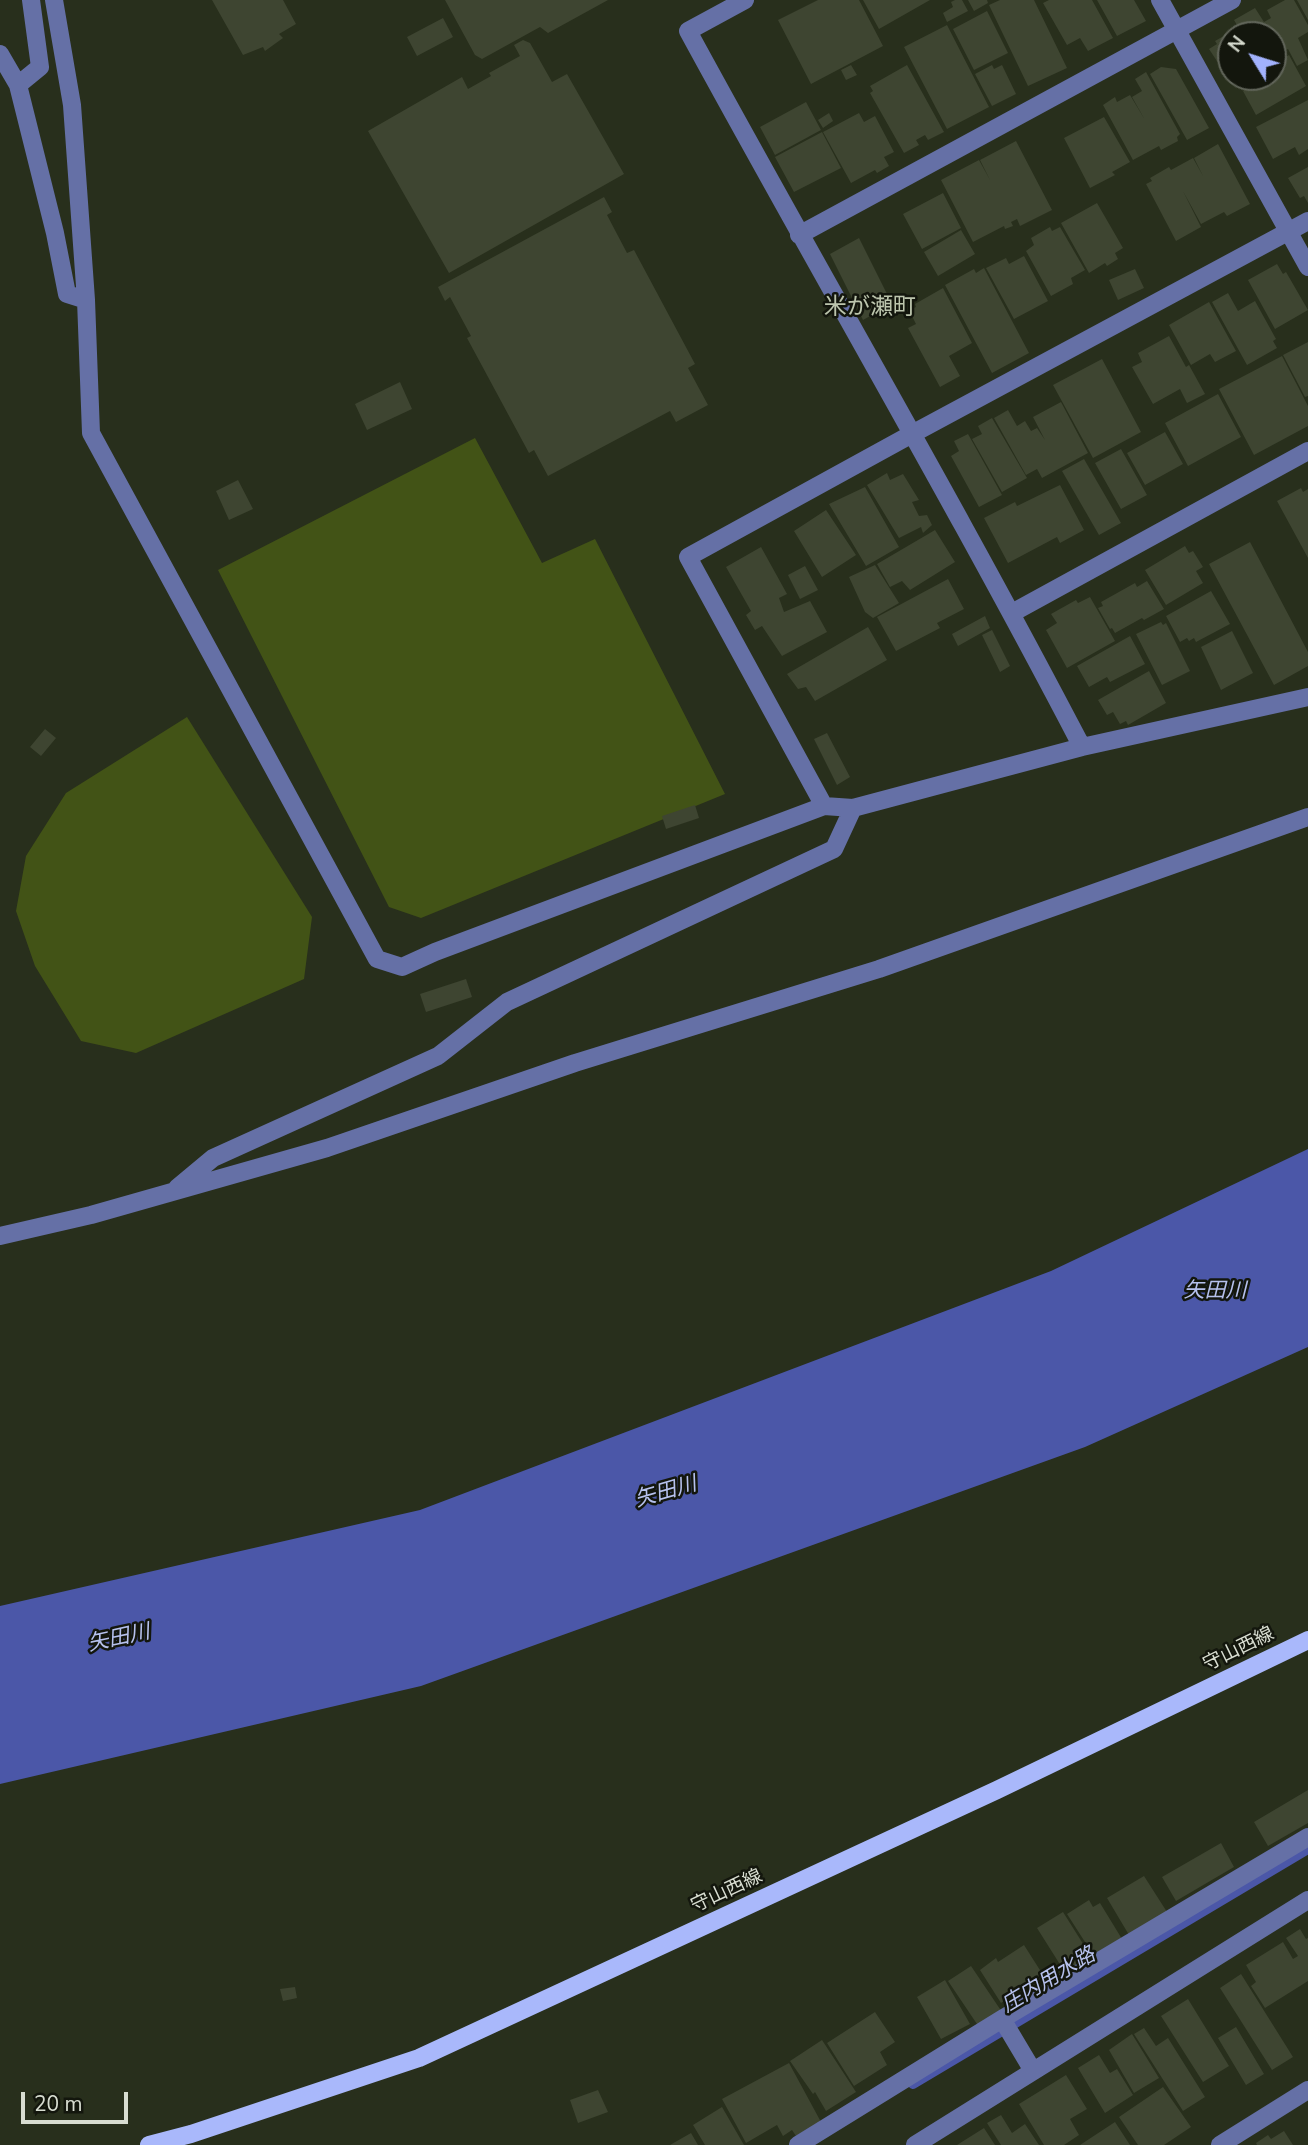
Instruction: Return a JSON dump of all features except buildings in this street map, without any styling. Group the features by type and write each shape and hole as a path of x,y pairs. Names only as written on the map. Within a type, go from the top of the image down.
{"main road":[{"name":"守山西線","path":"149,2145 191,2134 418,2058 998,1790 1308,1640"}],"street":[{"path":"18,85 40,67 31,0"},
{"path":"54,0 72,105 86,300 91,433 377,959 402,967 435,952 824,806 853,808 1082,747 1308,697"},
{"path":"745,0 688,31 799,235 1012,613 1082,747"},
{"path":"1160,0 1308,267"},
{"path":"799,235 1231,0"},
{"path":"0,54 18,85 55,233 67,294 86,300"},
{"path":"824,806 688,557 912,433 1308,221"},
{"path":"1012,613 1308,451"},
{"path":"172,1192 214,1158 438,1056 507,1002 834,849 853,808"},
{"path":"0,1236 91,1215 327,1148 575,1063 879,969 1308,817"},
{"path":"798,2145 1002,2019 1308,1837"},
{"path":"915,2145 1308,1900"},
{"path":"1002,2019 1033,2071"},
{"path":"1220,2145 1308,2090"}],"green space":[{"path":"475,438 542,563 595,539 725,794 421,918 389,907 218,570"},
{"path":"187,717 312,917 304,979 136,1053 81,1041 35,966 16,911 26,856 66,793"}],"water":[{"name":"矢田川","path":"1308,1149 1308,1347 1085,1447 421,1686 0,1784 0,1606 420,1510 1051,1271"}],"waterway":[{"name":"庄内用水路","path":"913,2084 1308,1849"}],"district":[{"name":"米が瀬町","path":"870,308"}]}
